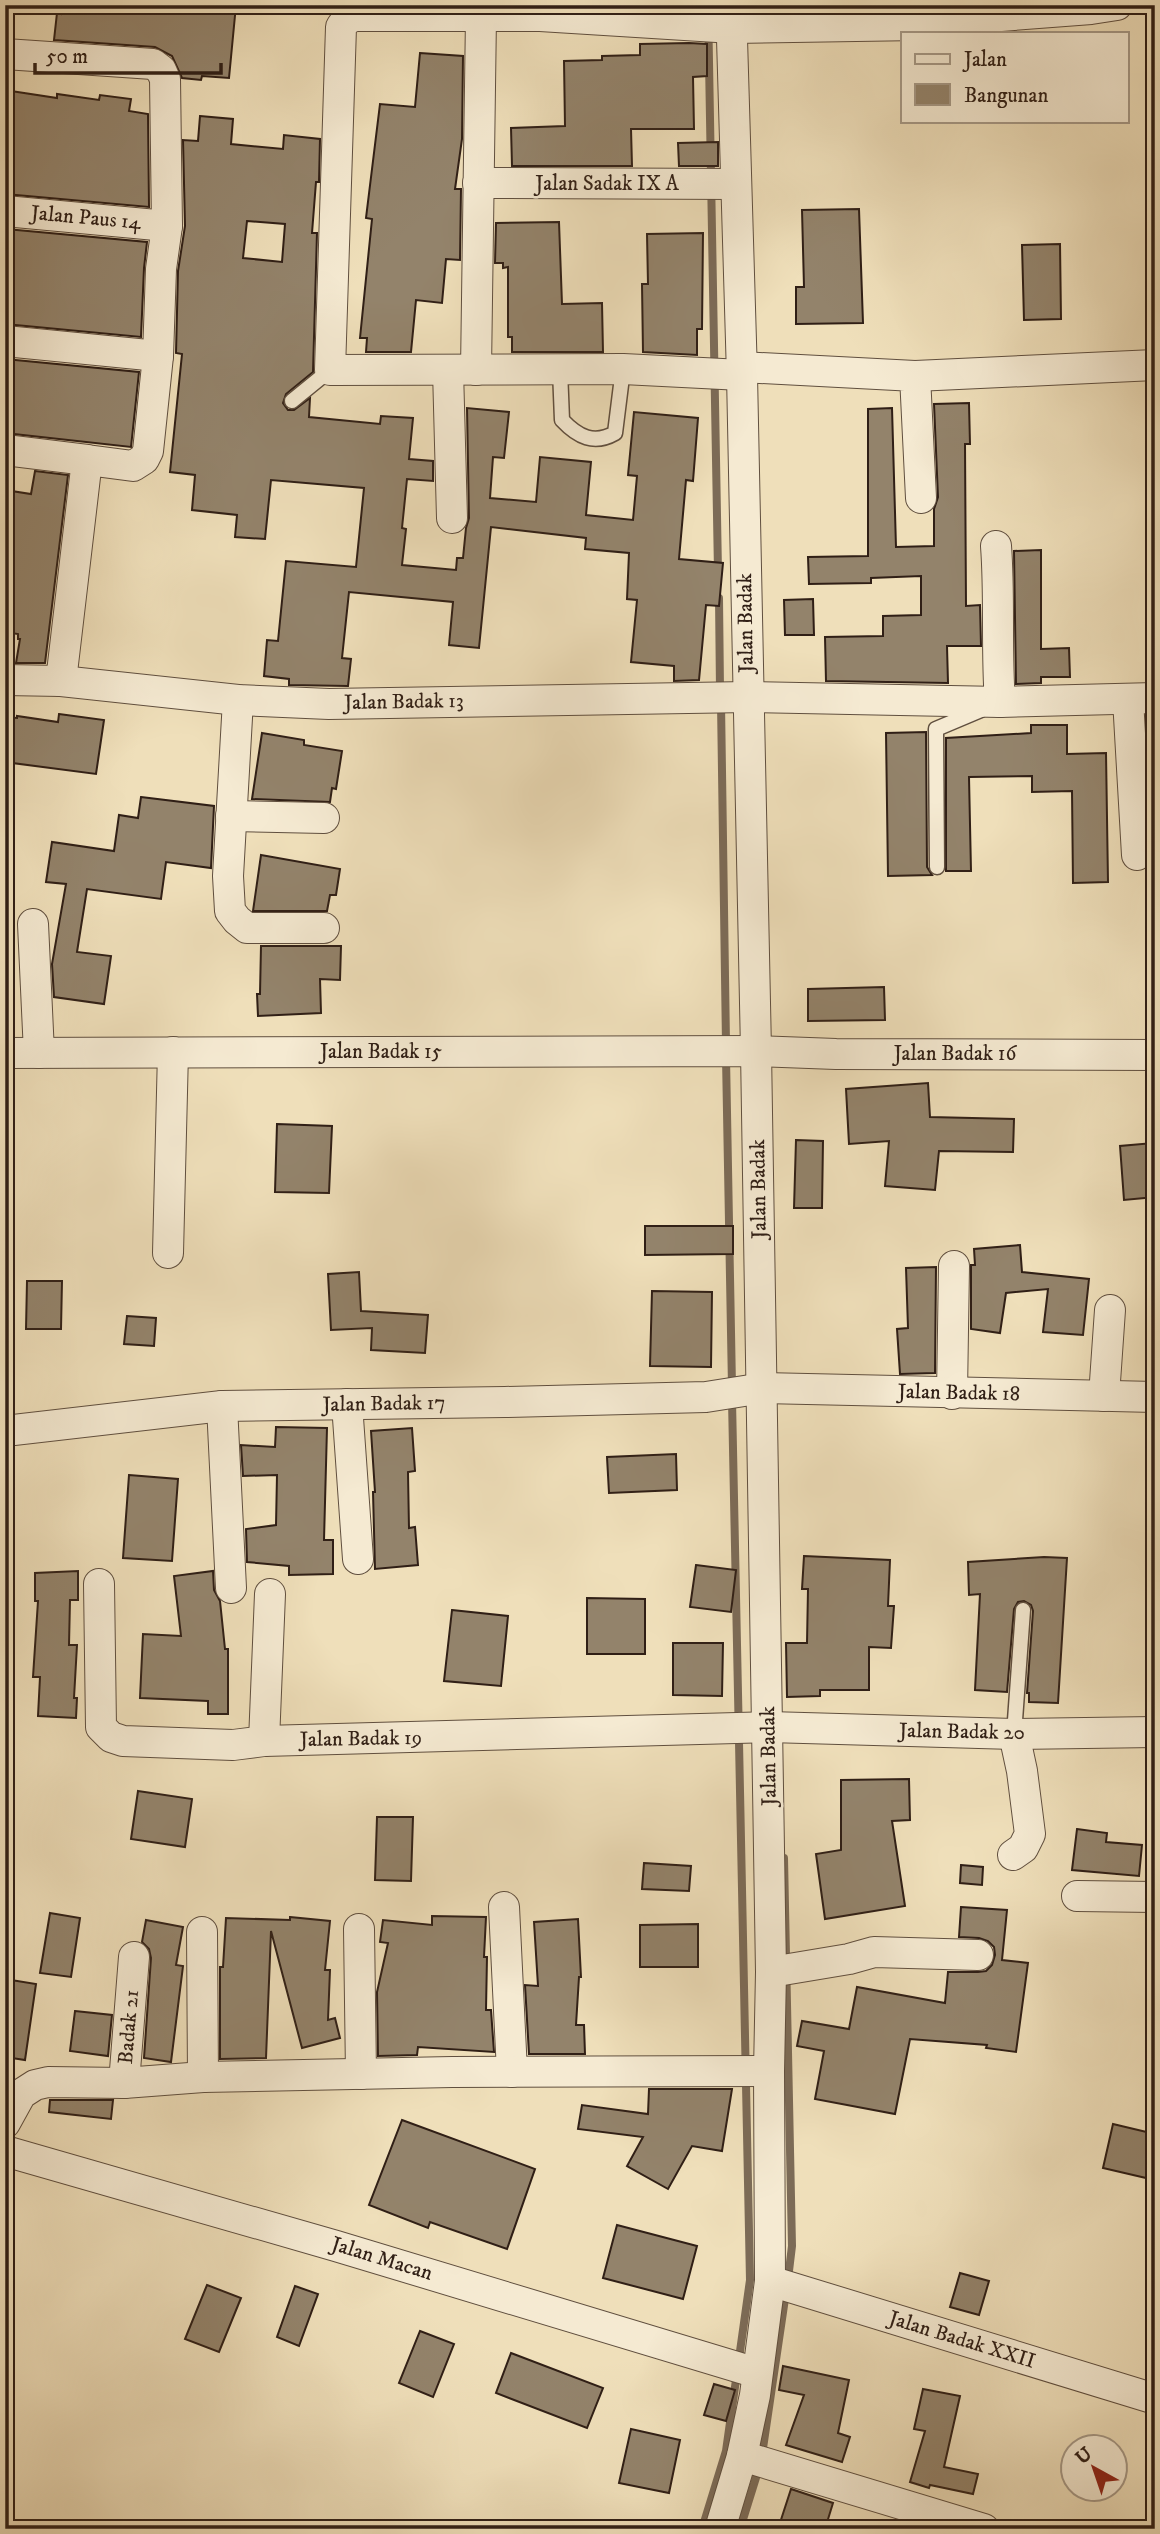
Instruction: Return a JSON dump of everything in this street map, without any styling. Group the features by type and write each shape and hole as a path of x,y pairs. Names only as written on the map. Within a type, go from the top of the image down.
{"street":[{"path":"1117,5 1091,9 988,11 982,24 540,11 481,16 354,16 346,20 341,27 330,370 623,369 915,376 1155,366"},
{"path":"452,518 478,183 481,16"},
{"name":"Jalan Badak","path":"720,2529 742,2456 770,2281 769,1727 742,371 732,17"},
{"path":"5,54 153,64 161,70 165,79 167,226 160,269 158,356 148,451 144,459 133,466 5,450"},
{"name":"Jalan Sadak IX A","path":"478,183 735,184"},
{"name":"Jalan Paus 14","path":"5,211 167,226"},
{"path":"5,341 158,356"},
{"path":"915,376 921,498"},
{"path":"56,680 87,460"},
{"path":"996,547 999,580 996,659 1000,702"},
{"name":"Jalan Badak 13","path":"5,680 56,680 238,700 329,704 748,697 1000,702 1142,698"},
{"path":"1137,855 1142,698"},
{"path":"238,700 231,816 230,911 247,928 324,928"},
{"path":"231,816 324,818"},
{"path":"33,924 39,1053"},
{"name":"Jalan Badak 15","path":"5,1053 756,1051"},
{"name":"Jalan Badak 16","path":"756,1051 1155,1055"},
{"path":"169,1253 173,1052"},
{"path":"952,1394 954,1266"},
{"path":"1104,1396 1110,1310"},
{"name":"Jalan Badak 18","path":"763,1388 1155,1397"},
{"name":"Jalan Badak 17","path":"5,1431 222,1406 705,1397 763,1388"},
{"path":"347,1405 358,1559"},
{"path":"222,1406 231,1588"},
{"name":"Jalan Badak 19","path":"99,1584 101,1727 111,1738 122,1741 233,1745 264,1741 769,1727"},
{"path":"264,1741 270,1594"},
{"name":"Jalan Badak 20","path":"769,1727 1014,1734 1155,1732"},
{"path":"1013,1855 1023,1848 1030,1834 1014,1734"},
{"path":"1077,1896 1155,1897"},
{"path":"504,1907 512,2071"},
{"path":"359,1929 361,2074"},
{"path":"202,1932 204,2077"},
{"path":"771,1972 849,1959 874,1952 978,1955"},
{"name":"Badak 21","path":"5,2123 21,2094 35,2085 48,2082 124,2083 134,1957"},
{"path":"124,2083 204,2077 512,2071 769,2071"},
{"name":"Jalan Macan","path":"5,2151 336,2246 757,2373"},
{"name":"Jalan Badak XXII","path":"770,2281 1155,2399"},
{"path":"742,2456 984,2529"}],"lane":[{"path":"560,370 562,421 585,439 606,439 615,433 618,423 623,369"},
{"path":"292,401 330,370"},
{"path":"937,867 936,729 1000,702"},
{"path":"1014,1734 1023,1610"}],"building":[{"path":"62,5 236,5 229,78 182,78 172,56 155,47 54,40 57,13 61,14"},
{"path":"640,44 707,44 707,76 693,77 694,129 631,129 632,166 512,166 511,128 565,126 564,61 640,55"},
{"path":"420,53 463,56 462,139 455,189 461,189 460,260 446,259 442,303 416,300 411,352 366,352 367,338 360,338 372,219 366,218 380,104 415,107"},
{"path":"11,91 57,98 57,94 99,100 100,95 131,99 129,111 148,114 149,207 5,194 5,126"},
{"path":"200,116 233,119 231,144 283,149 284,135 320,139 319,182 316,182 312,233 317,233 313,372 286,394 283,403 288,410 294,410 310,398 309,417 380,424 381,416 413,418 409,459 433,461 433,481 407,479 402,528 406,529 402,565 456,570 457,558 463,558 469,518 467,408 509,412 504,458 493,457 490,498 536,502 540,457 591,462 586,515 633,520 637,476 628,475 634,412 698,418 693,481 686,480 679,559 723,563 719,606 706,605 699,680 674,681 674,666 631,662 637,600 627,599 629,553 585,549 586,538 491,527 479,648 449,645 453,602 349,592 342,658 351,659 348,686 289,685 289,679 264,676 267,640 278,641 286,561 356,567 364,488 271,480 265,539 235,537 237,515 192,510 195,475 170,472 182,354 176,353 178,271 185,226 183,140 198,141","holes":["247,221 285,224 282,262 243,258"]},
{"path":"718,142 718,166 679,166 678,143"},
{"path":"859,209 863,323 796,324 796,287 804,287 802,210"},
{"path":"559,222 562,304 602,303 603,352 512,352 512,337 508,337 508,267 503,268 503,263 495,263 496,223"},
{"path":"6,229 147,242 141,337 5,324"},
{"path":"703,233 702,329 697,329 697,355 643,352 642,284 648,284 647,234"},
{"path":"1060,244 1061,319 1024,320 1022,245"},
{"path":"5,359 139,372 131,447 5,433"},
{"path":"969,403 970,444 965,444 966,606 980,605 981,646 947,646 948,683 826,681 825,637 883,636 883,616 921,615 921,576 871,578 871,583 809,584 808,557 868,556 868,409 892,408 896,547 934,546 934,509 938,497 934,404"},
{"path":"35,471 68,475 45,663 16,663 20,639 18,634 5,632 5,490 31,494"},
{"path":"1041,550 1041,649 1069,648 1070,677 1041,677 1041,683 1016,684 1014,551"},
{"path":"813,599 814,635 785,635 784,600"},
{"path":"59,714 104,720 96,774 5,762 5,717 17,716 58,722"},
{"path":"1031,725 1067,725 1067,754 1106,753 1108,882 1073,883 1072,791 1032,792 1032,776 969,777 971,871 946,871 946,738 1031,733"},
{"path":"926,732 927,867 932,875 888,876 886,733"},
{"path":"262,733 304,740 304,745 342,751 336,789 332,788 330,802 252,799"},
{"path":"141,797 214,806 211,868 166,862 161,899 87,889 77,952 111,956 104,1004 54,997 52,964 66,884 46,882 52,842 114,851 119,815 138,818"},
{"path":"261,855 340,869 336,895 330,895 327,911 253,911"},
{"path":"261,946 341,946 340,980 320,979 321,1013 258,1016"},
{"path":"884,987 885,1020 808,1021 808,989"},
{"path":"928,1083 930,1117 1014,1119 1013,1152 939,1151 935,1190 885,1186 889,1141 849,1144 846,1089"},
{"path":"277,1124 332,1126 329,1193 275,1192"},
{"path":"796,1140 823,1141 822,1208 794,1208"},
{"path":"1153,1143 1155,1197 1124,1200 1120,1146"},
{"path":"645,1226 733,1226 733,1254 645,1255"},
{"path":"1020,1245 1022,1272 1089,1279 1083,1335 1043,1332 1048,1289 1006,1293 1000,1333 971,1329 971,1265 975,1265 974,1249"},
{"path":"936,1267 935,1373 900,1374 897,1329 908,1328 906,1268"},
{"path":"359,1272 361,1311 428,1315 425,1353 371,1350 372,1328 331,1330 328,1274"},
{"path":"27,1281 62,1281 61,1329 26,1329"},
{"path":"652,1291 712,1292 711,1367 650,1366"},
{"path":"127,1316 156,1318 154,1346 124,1344"},
{"path":"276,1427 327,1428 324,1540 333,1540 333,1574 289,1575 289,1566 247,1562 246,1529 276,1525 277,1475 243,1476 241,1445 275,1447"},
{"path":"412,1428 415,1471 408,1472 409,1528 415,1527 418,1565 375,1569 375,1492 371,1431"},
{"path":"676,1454 677,1490 609,1493 607,1457"},
{"path":"129,1475 178,1479 172,1561 123,1558"},
{"path":"804,1556 890,1560 888,1606 894,1606 891,1648 869,1647 869,1690 820,1690 820,1696 787,1697 786,1643 807,1643 808,1589 802,1589"},
{"path":"1067,1558 1058,1703 1029,1702 1027,1693 1033,1611 1031,1605 1024,1601 1018,1602 1014,1609 1007,1692 975,1690 980,1594 969,1595 968,1562"},
{"path":"696,1565 736,1570 731,1612 690,1607"},
{"path":"78,1571 78,1600 70,1600 69,1645 77,1645 74,1698 77,1698 76,1718 38,1716 40,1677 33,1677 38,1601 35,1601 35,1573"},
{"path":"213,1571 214,1590 220,1601 225,1649 228,1649 228,1714 208,1714 208,1701 140,1698 143,1634 181,1636 174,1576"},
{"path":"587,1598 645,1599 645,1654 587,1654"},
{"path":"452,1610 508,1616 501,1686 444,1681"},
{"path":"673,1643 723,1643 722,1696 673,1695"},
{"path":"909,1779 910,1820 892,1821 905,1906 825,1919 816,1854 841,1850 841,1780"},
{"path":"138,1791 192,1799 185,1847 131,1839"},
{"path":"377,1817 413,1817 411,1881 375,1880"},
{"path":"1077,1829 1107,1833 1106,1842 1142,1845 1139,1876 1072,1870"},
{"path":"644,1863 691,1866 689,1891 642,1889"},
{"path":"961,1865 983,1867 982,1885 960,1883"},
{"path":"961,1907 1007,1910 1002,1960 1028,1963 1016,2052 986,2048 987,2045 910,2039 895,2114 815,2099 824,2051 797,2046 802,2021 849,2029 857,1987 945,2003 948,1972 986,1971 992,1965 994,1947 988,1941 959,1937"},
{"path":"50,1913 80,1918 71,1977 40,1973"},
{"path":"432,1916 486,1917 486,2010 491,2010 494,2052 418,2047 417,2055 378,2056 377,1992 388,1943 380,1942 383,1920 432,1925"},
{"path":"290,1917 330,1921 325,1970 330,1970 328,2020 335,2018 340,2038 302,2048 271,1931 266,2058 220,2059 220,1967 223,1967 226,1918 290,1920"},
{"path":"578,1919 581,1977 576,2025 584,2025 585,2054 529,2054 525,1985 538,1986 534,1922"},
{"path":"146,1920 183,1927 176,1965 183,1966 171,2062 144,2058 151,1958 149,1949 142,1942"},
{"path":"698,1924 698,1967 640,1967 640,1925"},
{"path":"5,1979 36,1984 25,2060 5,2057"},
{"path":"75,2011 112,2015 108,2056 70,2051"},
{"path":"649,2089 732,2089 722,2151 692,2146 668,2189 627,2166 643,2137 578,2129 582,2105 648,2114"},
{"path":"50,2100 113,2100 111,2119 49,2112"},
{"path":"402,2120 535,2169 507,2249 430,2222 428,2228 369,2205"},
{"path":"1113,2124 1155,2134 1146,2178 1103,2168"},
{"path":"617,2225 697,2246 683,2299 603,2278"},
{"path":"960,2273 989,2281 979,2315 950,2307"},
{"path":"207,2285 241,2298 219,2352 185,2339"},
{"path":"295,2286 318,2294 299,2346 277,2337"},
{"path":"420,2331 454,2344 433,2397 399,2383"},
{"path":"511,2353 603,2388 587,2428 496,2393"},
{"path":"783,2366 849,2380 838,2433 850,2437 842,2462 786,2445 804,2395 779,2390"},
{"path":"714,2384 735,2390 726,2421 704,2415"},
{"path":"923,2389 960,2396 944,2467 978,2474 973,2494 930,2485 929,2488 910,2482 925,2431 914,2429"},
{"path":"631,2429 680,2440 669,2493 619,2483"},
{"path":"791,2489 833,2503 825,2529 778,2529"}],"waterway":[{"path":"708,5 718,572"},
{"path":"719,598 720,690"},
{"path":"721,703 726,1044"},
{"path":"726,1057 732,1387"},
{"path":"702,2529 726,2451 750,2280 732,1400"},
{"path":"784,1858 792,2246 788,2279"},
{"path":"762,2455 786,2292"},
{"path":"740,2529 759,2468"}]}
